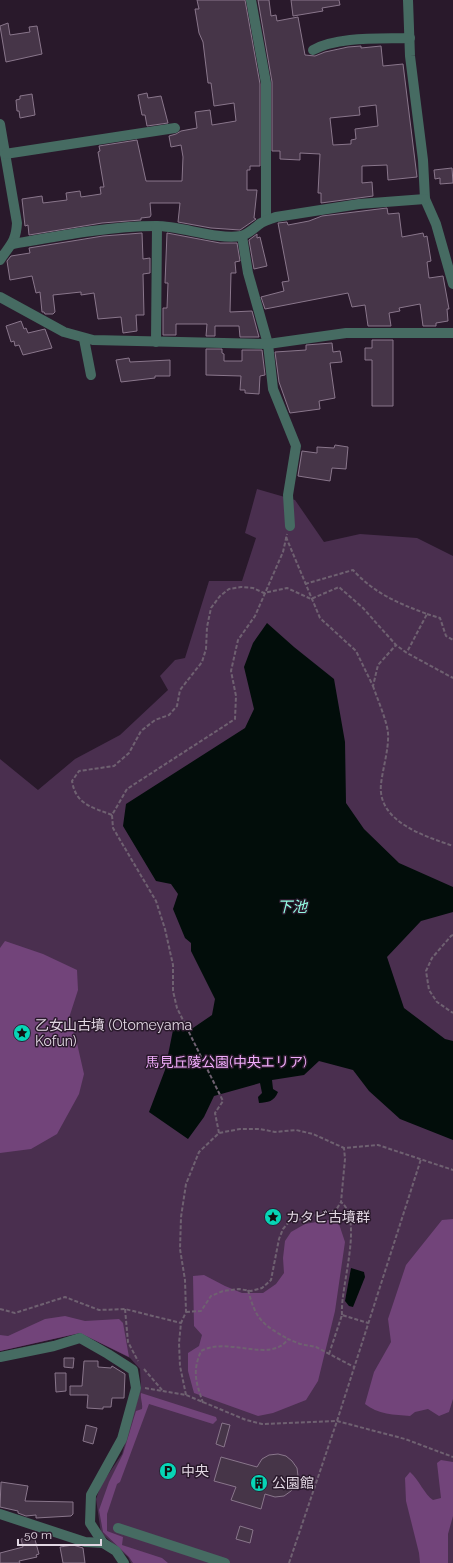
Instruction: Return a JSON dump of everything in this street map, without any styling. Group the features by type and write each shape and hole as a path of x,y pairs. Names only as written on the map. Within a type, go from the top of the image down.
{"street":[{"path":"251,0 266,90 266,220"},
{"path":"408,0 411,71 423,160 424,199 436,224 450,265 453,284"},
{"path":"313,50 320,46 341,42 410,38"},
{"path":"0,124 1,137 17,223 16,235 13,244 0,260"},
{"path":"5,154 175,128"},
{"path":"13,244 47,238 157,226 213,234 242,236 266,220 359,204 424,199"},
{"path":"156,342 157,226"},
{"path":"242,236 248,274 268,344 273,389 296,446 288,496 290,526"},
{"path":"0,297 64,332 84,339 268,344 346,333 453,333"},
{"path":"84,339 91,375"},
{"path":"0,1357 54,1346 80,1338 133,1370 136,1388 122,1438 92,1495 90,1523 103,1543 116,1551 124,1563"},
{"path":"0,1514 85,1542 103,1543"},
{"path":"118,1528 225,1563"}],"path":[{"path":"219,1133 215,1113 222,1100 221,1096 177,1008 173,991 173,965 165,929 156,901 113,828 112,815 127,789 235,718 236,696 231,671 238,640 255,616 283,552 290,526"},
{"path":"286,537 320,618 356,651 373,686 388,732 381,786 384,804 397,821 419,834 453,846"},
{"path":"305,584 353,570 364,581 390,600 440,618 446,636 453,640"},
{"path":"112,815 82,803 73,792 72,781 79,771 114,766 129,753 141,731 155,720 169,715 177,706 180,690 202,662 206,649 207,627 211,608 220,596 229,589 241,586 253,588 264,593 286,588 311,599 340,587 363,608 396,644 407,653 453,678"},
{"path":"407,653 427,614"},
{"path":"373,686 378,665 396,644"},
{"path":"453,935 432,958 426,971 429,990 437,1002 453,1013"},
{"path":"186,1395 180,1366 179,1343 181,1323 186,1312 185,1280 180,1249 181,1217 186,1184 199,1152 219,1133 240,1129 260,1129 275,1132 296,1130 313,1134 344,1148 378,1145 453,1170"},
{"path":"186,1312 202,1311 211,1296 222,1291 262,1288 271,1280 283,1229 289,1222 336,1210 341,1202 345,1159 344,1148"},
{"path":"289,1563 337,1421 420,1159"},
{"path":"329,1354 342,1315 341,1302 352,1230 346,1206 341,1202"},
{"path":"248,1290 254,1311 259,1320 274,1331 300,1344 316,1347 354,1367"},
{"path":"0,1309 15,1313 65,1297 99,1310 125,1309 181,1323"},
{"path":"125,1309 128,1342 145,1371 163,1390"},
{"path":"342,1315 368,1323"},
{"path":"203,1403 196,1382 195,1364 201,1351 209,1347 229,1345 259,1350 274,1349 284,1344 288,1339"},
{"path":"136,1388 163,1390 186,1395 246,1420 262,1424 337,1421 405,1439 453,1457"}],"green space":[{"name":"馬見丘陵公園(中央エリア)","path":"257,489 295,500 324,542 360,534 417,538 453,556 453,1563 131,1563 128,1557 101,1533 96,1499 101,1485 122,1454 141,1387 140,1369 130,1358 80,1333 0,1351 0,759 38,790 75,759 120,735 168,690 160,676 175,660 185,658 209,581 242,581 256,538 245,533"}],"shaded area":[{"path":"5,941 43,954 77,970 78,990 68,1021 74,1030 84,1074 79,1094 57,1134 31,1149 0,1153 0,948"},
{"path":"453,1219 453,1399 449,1412 439,1416 428,1409 415,1412 410,1416 375,1410 365,1404 374,1372 391,1342 388,1319 406,1265 442,1220"},
{"path":"328,1220 338,1221 345,1242 335,1311 318,1381 306,1400 273,1413 258,1416 194,1393 188,1371 188,1353 199,1346 202,1335 194,1326 193,1276 204,1275 242,1293 263,1293 276,1284 284,1273 283,1258 285,1241 291,1232 305,1224"},
{"path":"65,1316 85,1321 119,1319 123,1323 129,1357 80,1333 0,1351 0,1335 8,1336 45,1319"},
{"path":"141,1393 216,1417 217,1420 213,1424 149,1404 120,1482 117,1484 107,1514 107,1531 123,1537 122,1545 162,1558 168,1563 133,1563 129,1557 103,1532 99,1510 109,1482 123,1454 136,1411 142,1409"},
{"path":"441,1460 453,1462 453,1516 448,1534 448,1563 420,1563 419,1553 406,1501 405,1478 410,1472 430,1498 433,1500 441,1498 437,1463"}],"water":[{"name":"下池","path":"267,623 334,679 345,742 346,803 364,829 399,863 453,887 453,912 421,921 387,957 404,1008 445,1039 453,1041 453,1140 400,1119 369,1091 353,1070 319,1061 304,1075 272,1080 273,1089 278,1092 273,1100 268,1102 259,1103 258,1097 262,1093 260,1083 214,1096 204,1117 188,1139 149,1112 165,1070 173,1030 193,1028 212,1015 215,999 191,951 191,943 185,938 173,909 178,894 171,884 156,881 123,826 126,804 245,728 254,709 244,667 253,643"},
{"path":"351,1268 364,1272 365,1277 353,1307 349,1306 345,1301"}],"building":[{"path":"197,0 245,0 260,84 260,166 250,166 250,170 247,170 247,190 257,190 254,218 256,219 240,230 211,228 178,222 180,203 150,203 150,217 141,218 141,220 102,223 29,235 28,225 25,226 22,199 42,196 43,203 67,200 66,193 80,191 81,197 101,194 100,187 104,187 98,152 100,151 99,146 137,140 146,181 182,181 183,157 181,145 171,147 169,136 181,131 197,128 195,112 210,110 212,125 236,121 234,103 214,106 211,83 208,83 203,42 199,33 195,9 199,9"},
{"path":"258,0 269,0 271,16 276,15 277,21 298,17 305,55 315,56 325,52 348,47 361,46 361,48 381,46 383,66 403,64 417,177 388,180 387,165 362,166 362,183 372,182 373,196 321,203 321,193 318,193 320,154 300,153 300,160 280,159 280,151 272,151 272,82","holes":["376,105 378,126 355,129 356,139 351,140 351,144 333,145 330,118 360,115 359,107"]},
{"path":"291,0 339,0 340,5 322,8 323,11 293,16"},
{"path":"8,23 10,35 30,32 29,27 37,26 42,54 6,62 0,26"},
{"path":"147,93 148,98 161,96 168,123 147,126 145,115 142,115 138,95"},
{"path":"32,94 35,115 20,118 19,111 17,111 16,100 20,99 20,96"},
{"path":"452,168 453,183 440,184 440,178 435,179 434,170"},
{"path":"387,208 388,214 399,213 402,237 423,233 424,237 427,236 431,261 427,262 429,278 443,276 449,309 447,309 448,321 436,323 436,326 423,326 420,304 399,308 400,311 389,313 391,326 368,326 365,305 352,307 348,293 265,309 261,297 284,291 282,282 289,281 278,223 287,222 288,225 309,221 322,216"},
{"path":"142,233 143,259 150,258 150,273 143,274 144,315 136,315 137,331 123,333 121,317 98,319 94,293 81,295 81,292 53,295 55,312 53,314 45,314 42,312 40,292 36,293 32,276 10,280 7,261 11,256 30,253 29,248 103,236"},
{"path":"167,233 220,243 237,243 240,261 235,262 236,273 231,273 230,312 252,311 259,337 240,337 239,326 215,326 215,336 206,336 207,324 176,324 176,335 163,335 163,308 167,308 168,283 165,283"},
{"path":"257,234 257,238 260,237 267,266 254,269 249,240"},
{"path":"21,321 24,329 26,328 28,333 45,329 52,348 23,355 19,345 15,346 14,341 11,342 6,326"},
{"path":"372,340 393,340 393,406 372,406 372,360 365,360 365,348 372,348"},
{"path":"332,343 333,352 340,351 342,362 330,363 335,398 319,401 320,409 290,413 279,382 275,352 306,350 306,345"},
{"path":"206,349 222,349 224,361 242,361 242,350 262,350 265,375 260,376 259,394 245,393 245,390 240,390 241,376 206,375"},
{"path":"129,358 130,362 170,360 170,376 155,376 155,378 121,382 116,360"},
{"path":"335,445 348,447 346,469 332,468 330,481 298,476 302,451 317,453 317,447 334,448"},
{"path":"64,1358 74,1358 73,1368 64,1367"},
{"path":"84,1361 98,1361 98,1367 111,1368 112,1366 125,1374 124,1398 112,1398 111,1407 103,1407 103,1409 87,1408 88,1395 70,1395 70,1386 82,1386"},
{"path":"55,1373 66,1373 66,1391 56,1392"},
{"path":"222,1423 230,1425 224,1447 216,1444"},
{"path":"86,1425 97,1428 93,1444 83,1441"},
{"name":"公園館","path":"278,1454 286,1456 297,1468 298,1476 296,1485 284,1496 275,1497 265,1494 261,1509 231,1500 236,1487 214,1481 221,1457 257,1467 262,1459 269,1455"},
{"path":"1,1482 28,1486 25,1501 73,1502 73,1514 71,1516 36,1518 36,1515 26,1516 18,1513 18,1511 0,1507"},
{"path":"240,1526 253,1530 250,1543 236,1539"},
{"path":"34,1536 39,1554 36,1555 37,1557 19,1561 20,1563 0,1563 0,1553 23,1547 21,1539"},
{"path":"73,1545 83,1548 85,1563 63,1563 60,1547"}],"place":[{"name":"乙女山古墳 (Otomeyama Kofun)","path":"22,1033"},
{"name":"カタビ古墳群","path":"273,1217"},
{"name":"中央","path":"168,1471"},
{"name":"公園館","path":"259,1483"}]}
